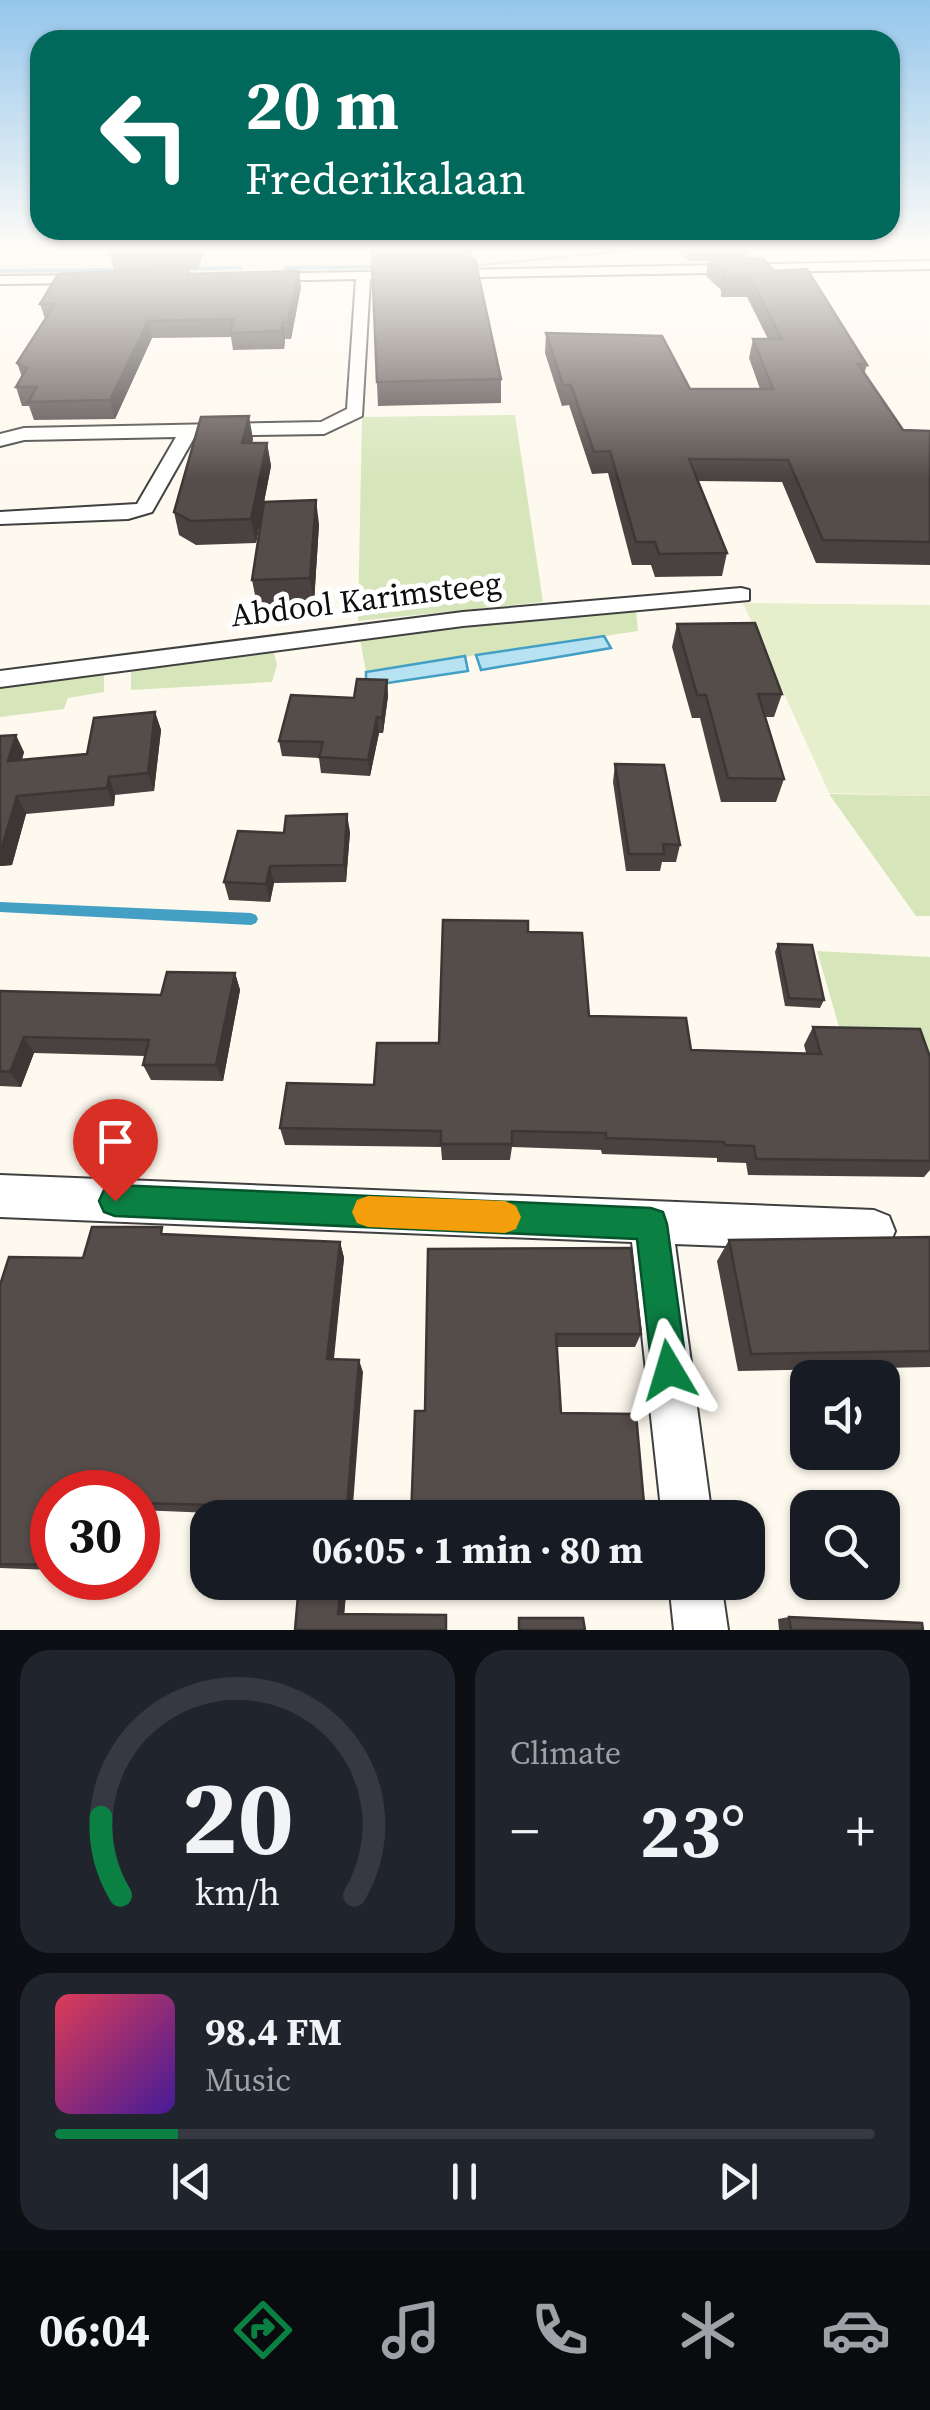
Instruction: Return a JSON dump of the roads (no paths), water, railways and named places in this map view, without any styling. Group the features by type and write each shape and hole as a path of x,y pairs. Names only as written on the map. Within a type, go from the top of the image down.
{"street":[{"path":"0,440 24,434 324,428 356,412 360,327"},
{"path":"0,518 128,513 145,508 187,433"},
{"name":"Abdool Karimsteeg","path":"0,678 378,628 612,602 741,594"},
{"path":"0,1196 874,1231"},
{"path":"651,1224 685,1500"},
{"path":"697,1600 701,1630"}],"water":[{"path":"604,636 611,648 481,670 476,655"},
{"path":"465,656 468,671 381,684 366,679 366,672"}],"waterway":[{"path":"0,907 251,919"}]}
